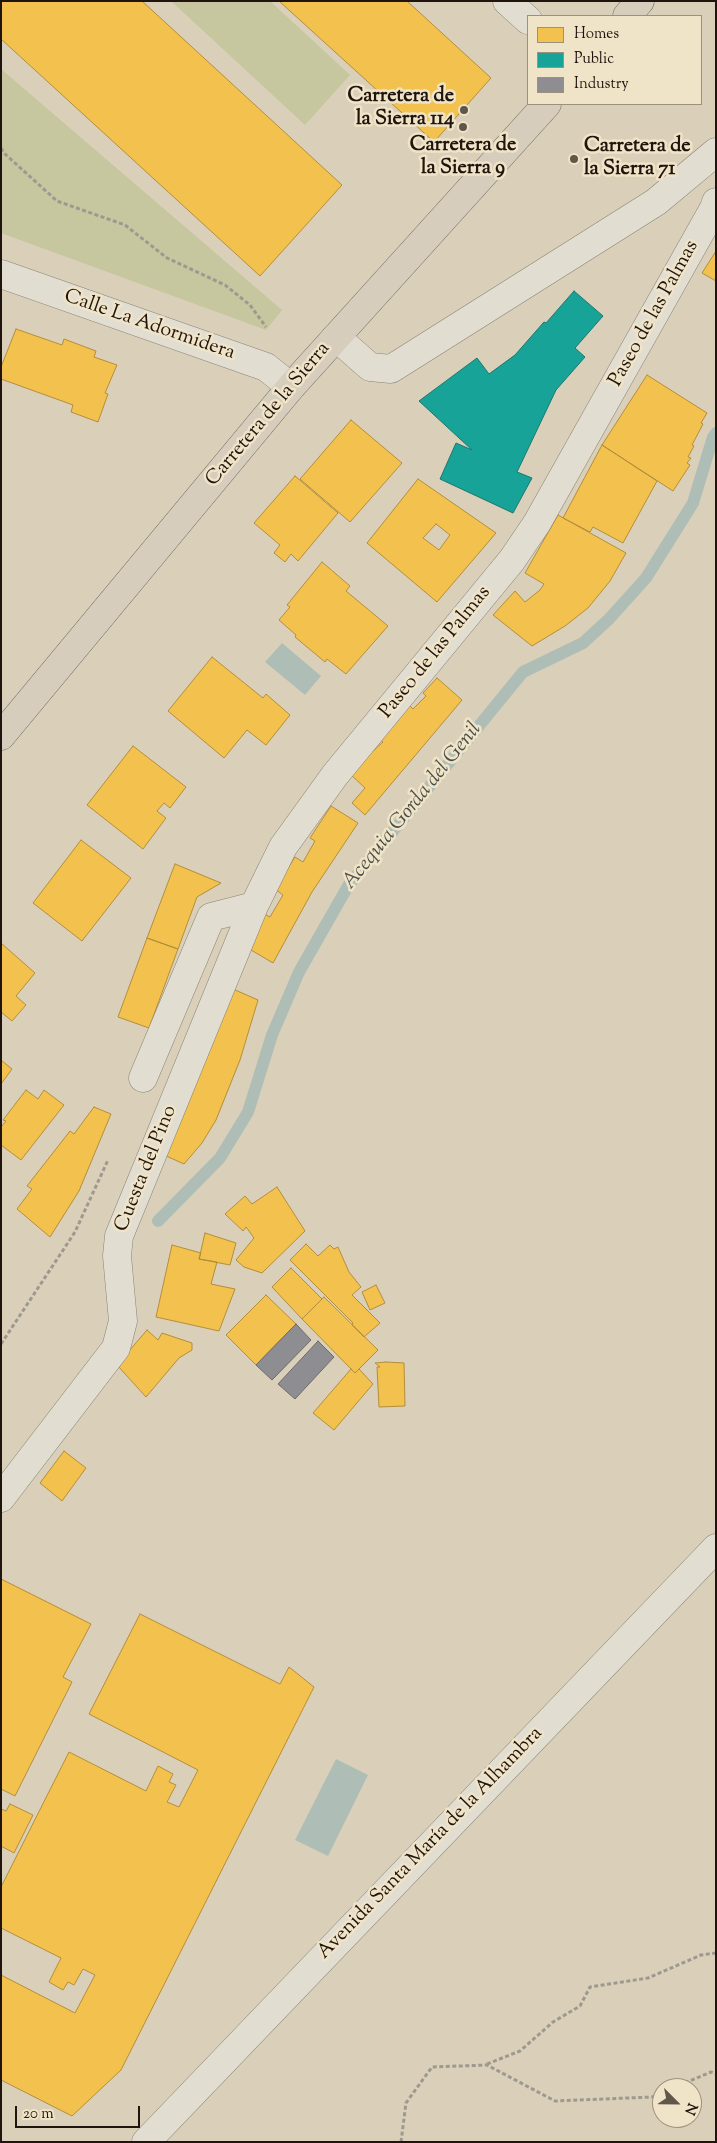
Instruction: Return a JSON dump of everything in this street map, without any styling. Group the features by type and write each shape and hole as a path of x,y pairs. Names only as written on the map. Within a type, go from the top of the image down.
{"main road":[{"path":"627,15 640,1"},
{"name":"Carretera de la Sierra","path":"1,736 291,387 547,105"}],"street":[{"path":"507,1 527,19"},
{"path":"336,337 370,367 391,369 656,202 714,158"},
{"name":"Paseo de las Palmas","path":"254,906 283,847 335,775 512,560 537,523 716,202"},
{"name":"Calle La Adormidera","path":"1,274 266,367 291,387"},
{"path":"143,1078 210,917 254,906"},
{"name":"Cuesta del Pino","path":"1,1498 116,1348 123,1321 117,1256 119,1236 254,906"},
{"name":"Avenida Santa María de la Alhambra","path":"146,2142 716,1548"}],"path":[{"path":"1,148 3,155 57,201 125,225 167,258 225,285 250,305 267,329"},
{"path":"1,1344 75,1232 104,1169"},
{"path":"400,2142 406,2103 432,2067 487,2064 520,2051 553,2022 580,2006 590,1987 648,1978 701,1955 716,1953"},
{"path":"487,2064 555,2101 652,2097"},
{"path":"697,2078 711,2072 716,2074"}],"green space":[{"path":"171,1 270,1 350,75 305,125"},
{"path":"1,69 282,310 266,330 1,233"}],"shaded area":[{"path":"282,643 321,676 305,695 265,662"},
{"path":"336,1759 368,1775 328,1856 295,1840"}],"building: Homes":[{"path":"1,1 142,1 342,185 260,276 1,39"},
{"path":"279,1 407,1 491,78 434,142"},
{"path":"716,251 716,281 702,273"},
{"path":"16,329 62,345 64,339 96,351 94,357 117,365 105,393 108,394 98,422 71,412 73,405 1,379 1,367"},
{"path":"647,375 707,413 701,423 703,424 688,457 691,458 687,463 690,465 673,491 602,445"},
{"path":"351,420 402,463 350,522 300,479"},
{"path":"602,445 657,481 623,543 593,527 590,532 563,518"},
{"path":"295,476 338,513 298,561 291,554 285,562 274,553 280,545 254,523"},
{"path":"418,479 496,533 437,602 367,543","holes":["436,524 450,535 439,550 423,538"]},
{"path":"558,515 626,553 610,581 588,608 565,626 532,646 493,615 515,591 525,602 540,590 544,584 525,573"},
{"path":"322,562 350,586 346,591 388,626 346,674 327,659 325,662 295,637 296,635 279,620 290,607 287,605"},
{"path":"212,657 263,698 266,694 290,715 266,745 247,730 224,758 168,711"},
{"path":"437,678 462,700 365,815 352,803 365,788 349,773 383,742 378,738 408,704 413,709 426,696 423,693"},
{"path":"133,746 186,787 170,808 164,803 157,811 166,818 143,849 87,805"},
{"path":"331,806 358,823 312,892 273,963 246,947 261,912 270,917 283,895 275,889 295,857 303,862 315,841 310,838"},
{"path":"81,840 131,878 82,941 33,903"},
{"path":"175,864 221,883 197,897 178,949 147,938"},
{"path":"147,938 178,949 149,1028 118,1017"},
{"path":"1,943 35,973 16,996 26,1005 12,1021 1,1012"},
{"path":"233,989 258,1000 240,1060 216,1120 202,1143 184,1164 164,1155"},
{"path":"1,1060 12,1069 1,1084"},
{"path":"26,1090 38,1099 44,1090 64,1105 21,1160 1,1145 1,1127 6,1121 3,1120"},
{"path":"94,1107 111,1114 79,1191 50,1237 17,1209 32,1189 27,1186 70,1131 74,1134"},
{"path":"277,1187 305,1231 262,1273 244,1267 236,1260 254,1238 246,1227 243,1231 225,1214 245,1196 252,1204"},
{"path":"205,1233 236,1243 230,1265 199,1259"},
{"path":"306,1244 318,1256 330,1245 334,1249 338,1247 349,1272 361,1287 352,1295 380,1323 364,1337 352,1325 353,1323 290,1260"},
{"path":"172,1245 201,1253 199,1259 217,1262 211,1284 235,1289 219,1331 156,1317"},
{"path":"291,1268 322,1299 302,1319 272,1287"},
{"path":"376,1285 385,1303 370,1310 362,1292"},
{"path":"266,1295 296,1324 256,1365 226,1335"},
{"path":"324,1297 378,1350 355,1373 302,1319"},
{"path":"147,1330 158,1340 162,1333 192,1343 192,1350 179,1358 146,1397 117,1365"},
{"path":"375,1363 404,1363 405,1406 379,1407 377,1367 380,1367"},
{"path":"351,1369 355,1373 359,1369 373,1384 334,1430 313,1413"},
{"path":"64,1451 86,1468 62,1501 40,1483"},
{"path":"1,1579 91,1624 63,1677 72,1682 15,1796 1,1789"},
{"path":"140,1614 280,1684 289,1667 314,1687 121,2070 72,2116 1,2080 1,1975 75,2013 95,1975 83,1969 74,1985 68,1982 63,1990 49,1982 61,1958 1,1928 1,1887 69,1752 146,1791 158,1766 160,1767 173,1774 169,1782 176,1785 167,1802 179,1807 198,1770 89,1714"},
{"path":"10,1804 33,1815 14,1853 1,1846 1,1809 6,1811"}],"building: Public":[{"path":"574,291 603,316 575,348 585,357 556,390 517,472 532,478 513,513 440,479 456,443 472,450 419,401 477,358 489,374 515,355"}],"building: Industry":[{"path":"296,1324 311,1340 272,1380 256,1365"},
{"path":"318,1341 334,1357 295,1399 278,1384"}],"waterway":[{"name":"Acequia Gorda del Genil","path":"158,1221 220,1158 248,1112 272,1035 299,972 348,886 523,672 583,643 609,619 646,578 693,503 713,437 716,433"}],"place":[{"name":"Carretera de la Sierra 114","path":"464,110"},
{"name":"Carretera de la Sierra 9","path":"463,127"},
{"name":"Carretera de la Sierra 71","path":"574,159"}]}
